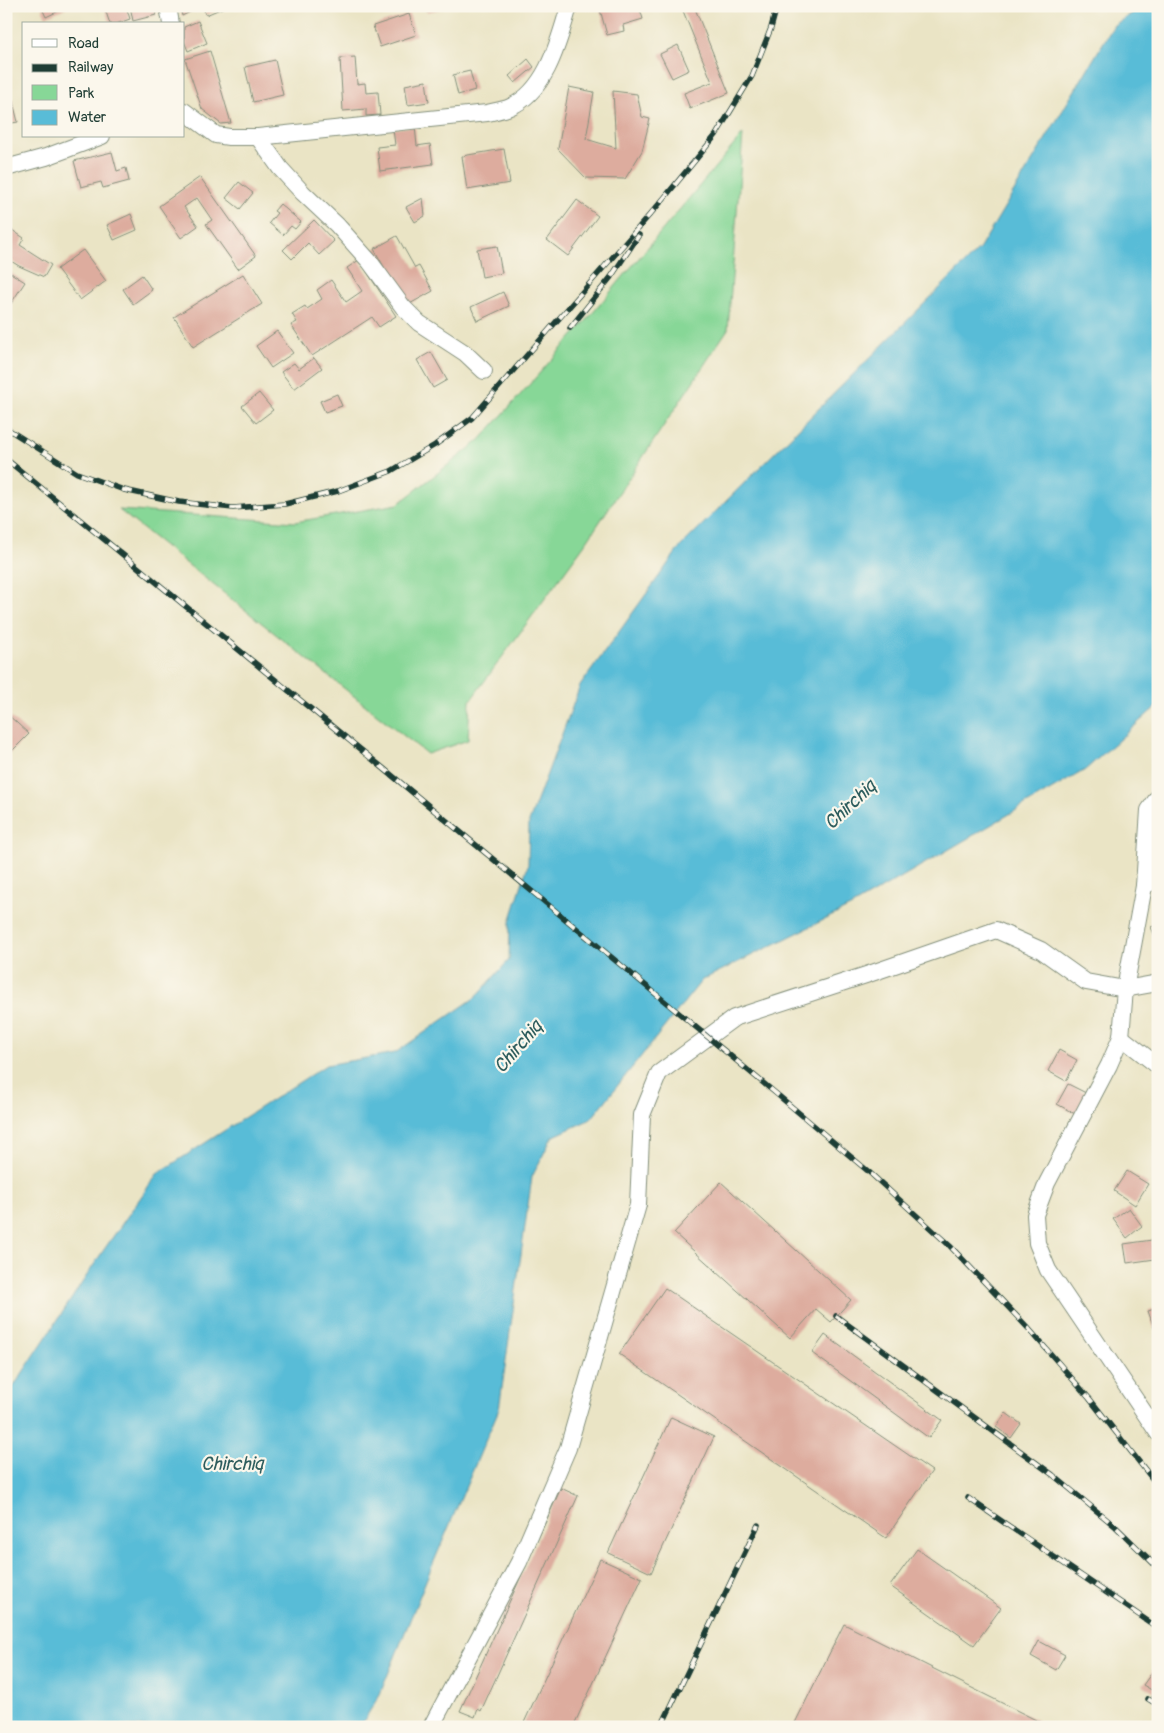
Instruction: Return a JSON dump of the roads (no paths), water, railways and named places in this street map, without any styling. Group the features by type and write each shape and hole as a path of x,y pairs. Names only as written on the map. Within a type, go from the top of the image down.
{"street":[{"path":"168,6 171,22"},
{"path":"185,109 216,135 229,138 258,137 487,113 511,106 529,94 546,71 557,49 568,10 571,6"},
{"path":"258,137 280,168 370,262 403,307 419,323 465,353 484,371"},
{"path":"6,168 46,157 97,138"},
{"path":"1158,797 1149,810 1151,882 1125,989 1121,1037 1109,1065 1046,1182 1034,1214 1036,1243 1048,1270 1158,1433"},
{"path":"431,1727 519,1562 568,1448 638,1205 642,1114 659,1073 734,1018 996,930 1041,950 1086,982 1125,989 1158,983"},
{"path":"1121,1037 1158,1066"}],"water":[{"name":"Chirchiq","path":"1144,6 1158,6 1158,705 1085,770 852,906 702,980 591,1119 552,1137 532,1177 499,1409 380,1694 360,1727 6,1727 6,1398 103,1251 157,1174 326,1065 395,1053 476,997 509,960 510,922 528,865 529,822 580,686 680,547 980,248 1114,25"}],"railway":[{"path":"6,428 77,473 124,490 179,502 233,508 285,504 338,491 391,471 435,445 472,418 660,203 716,135 752,76 771,28 777,6"},
{"path":"570,328 611,277 639,235"},
{"path":"6,459 383,768 869,1172 950,1246 1029,1329 1089,1398 1158,1486"},
{"path":"836,1316 1053,1475 1116,1527 1158,1568"},
{"path":"968,1498 1158,1628"},
{"path":"661,1727 758,1525"},
{"path":"1148,1699 1158,1705"}]}
